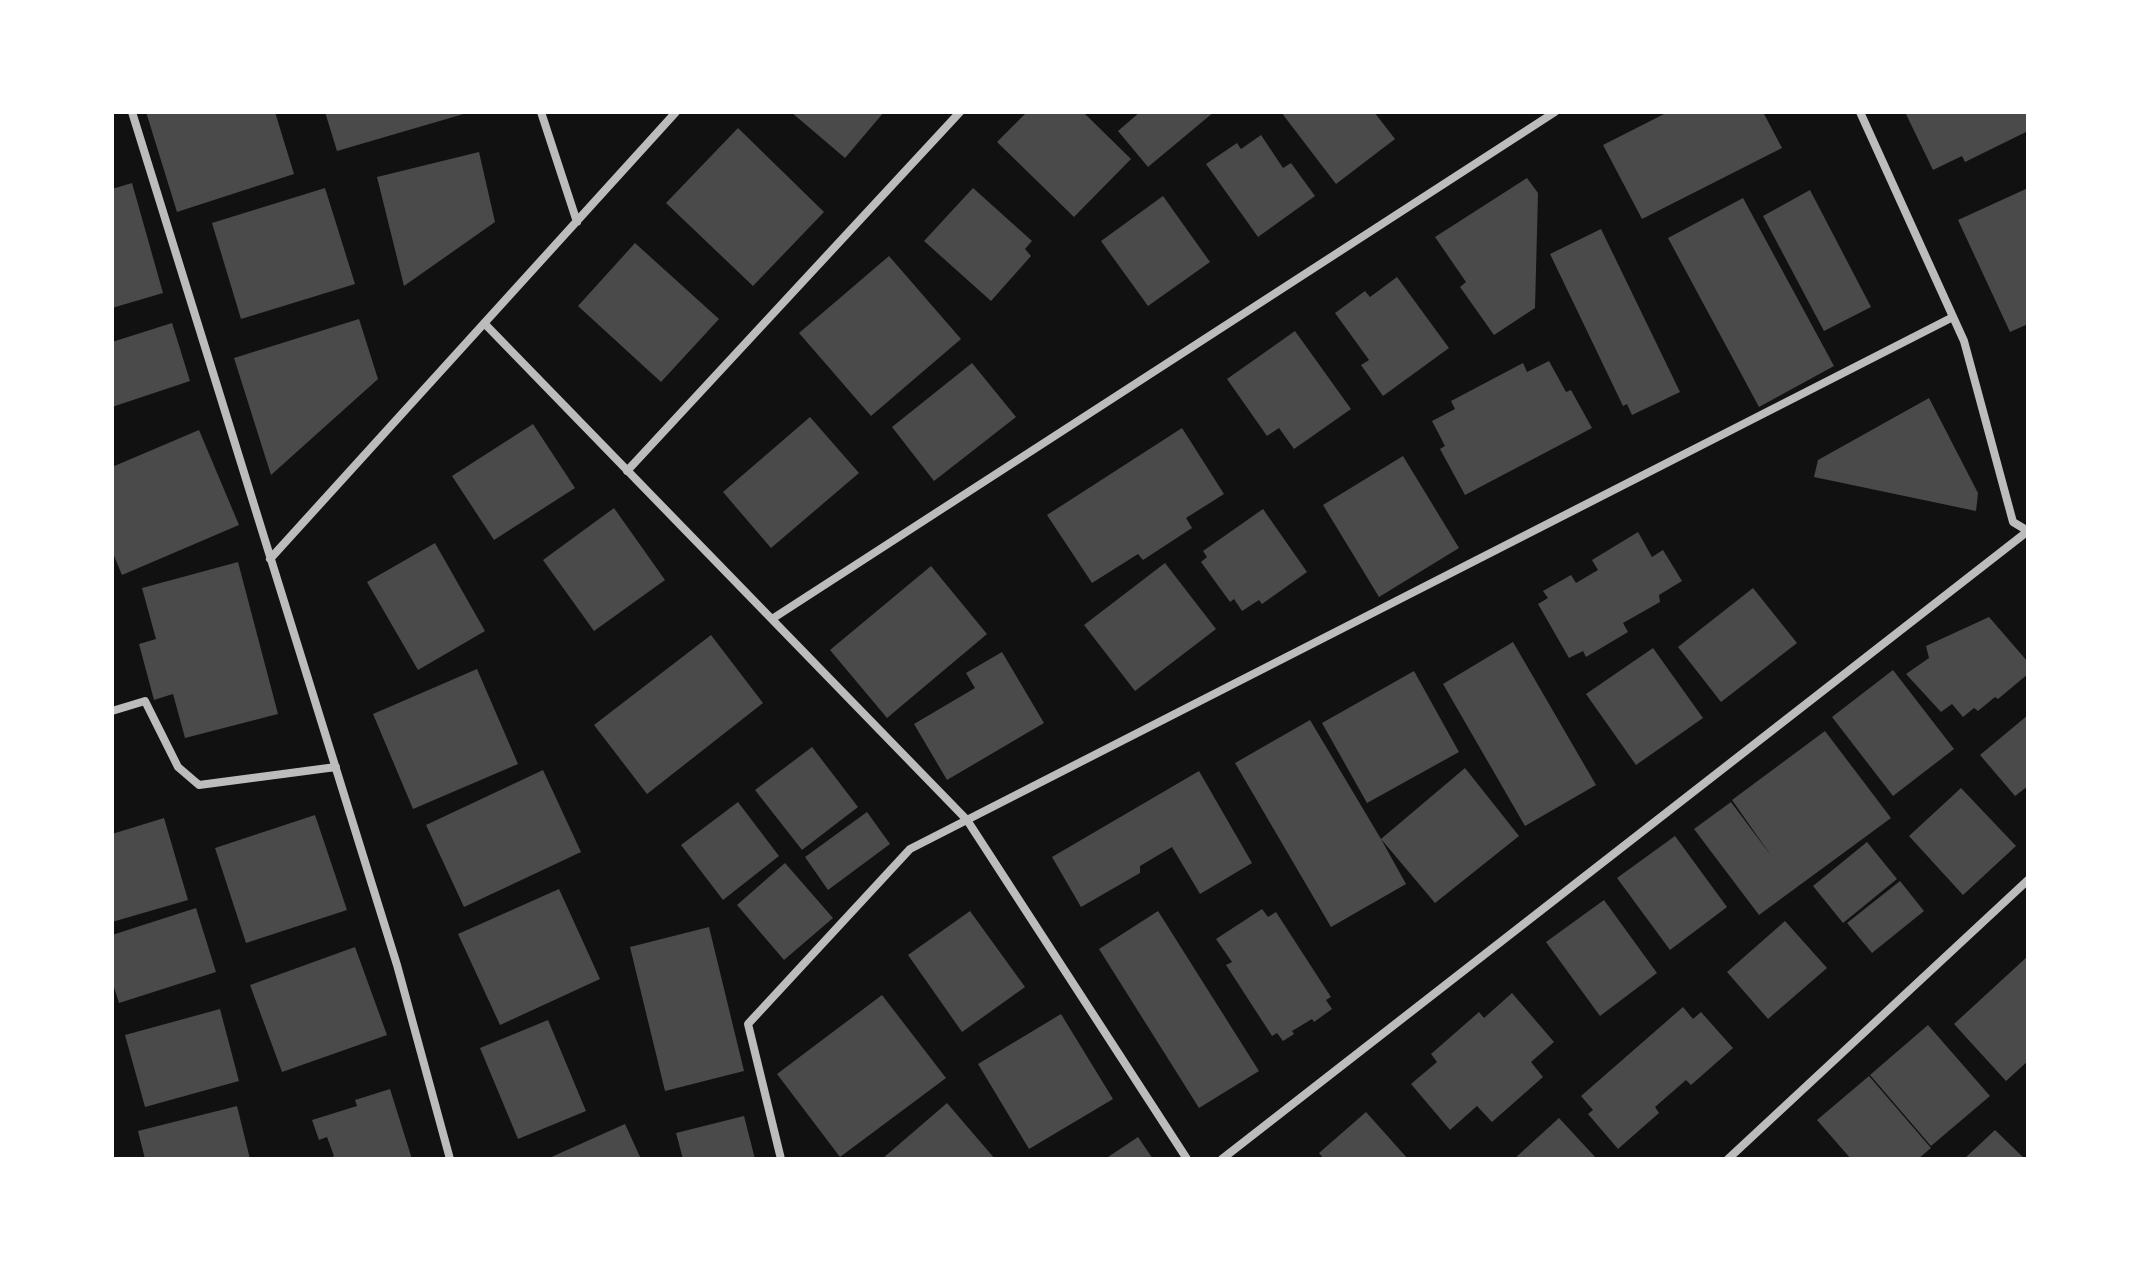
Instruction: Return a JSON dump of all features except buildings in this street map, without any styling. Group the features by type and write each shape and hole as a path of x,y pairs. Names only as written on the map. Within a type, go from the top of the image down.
{"street":[{"path":"132,112 397,965 450,1159"},
{"path":"541,112 577,222"},
{"path":"270,559 676,112"},
{"path":"627,471 960,112"},
{"path":"772,619 1555,112"},
{"path":"1222,1159 2028,531 2013,522 1964,341 1860,112"},
{"path":"781,1159 748,1024 910,849 1953,317"},
{"path":"484,323 967,820 1187,1159"},
{"path":"112,711 145,701 178,767 199,785 336,767"},
{"path":"1732,1158 2028,880"}]}
